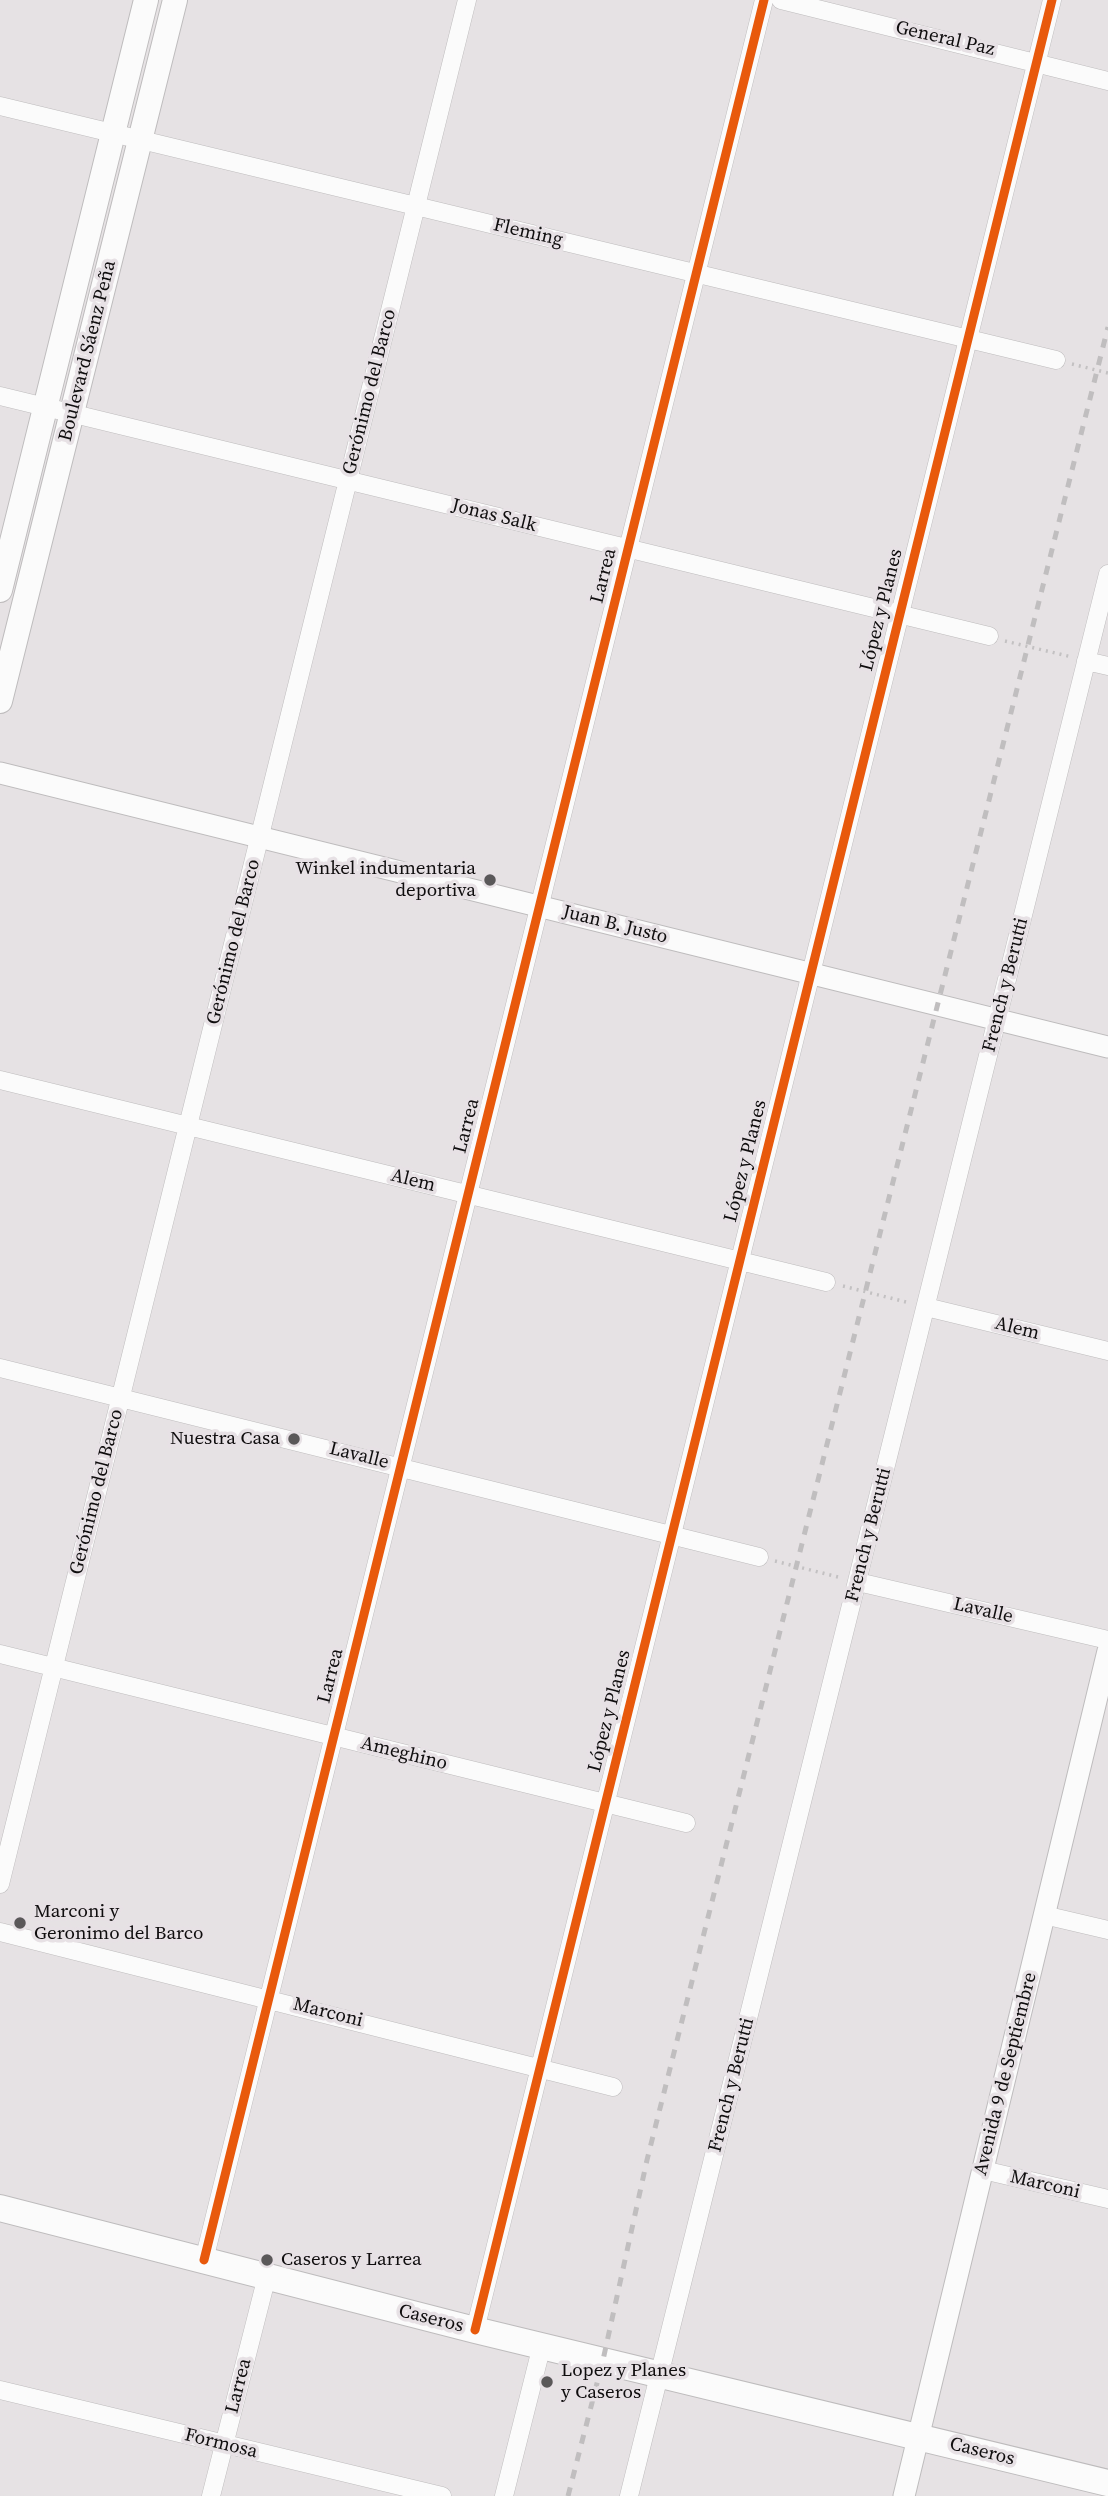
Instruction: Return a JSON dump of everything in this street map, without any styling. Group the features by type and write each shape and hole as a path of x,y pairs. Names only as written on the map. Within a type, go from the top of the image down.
{"main road":[{"name":"Boulevard Sáenz Peña","path":"0,590 146,0"},
{"name":"Boulevard Sáenz Peña","path":"0,701 175,0"},
{"name":"Caseros","path":"0,2208 475,2330 1108,2483"}],"street":[{"name":"Gerónimo del Barco","path":"0,1884 467,0"},
{"name":"Larrea","path":"204,2260 764,0"},
{"name":"General Paz","path":"781,0 1037,61 1108,81"},
{"name":"López y Planes","path":"475,2330 1052,0"},
{"name":"Fleming","path":"0,106 1056,360"},
{"name":"Jonas Salk","path":"0,396 989,636"},
{"name":"French y Berutti","path":"629,2496 1108,574"},
{"path":"1086,661 1108,666"},
{"name":"Juan B. Justo","path":"0,774 1108,1047"},
{"name":"Alem","path":"0,1080 827,1282"},
{"name":"Alem","path":"926,1307 1108,1351"},
{"name":"Lavalle","path":"0,1368 759,1557"},
{"name":"Lavalle","path":"858,1582 1108,1640"},
{"name":"Avenida 9 de Septiembre","path":"904,2496 1108,1651"},
{"name":"Ameghino","path":"0,1654 686,1823"},
{"path":"1044,1915 1108,1930"},
{"name":"Marconi","path":"0,1932 614,2087"},
{"name":"Marconi","path":"983,2170 1108,2199"},
{"name":"Larrea","path":"211,2496 267,2276"},
{"path":"504,2496 542,2345"},
{"name":"Formosa","path":"0,2390 442,2496"}],"path":[{"path":"1056,360 1108,373"},
{"path":"989,636 1086,661"},
{"path":"827,1282 926,1307"},
{"path":"759,1557 858,1582"}],"railway":[{"path":"568,2496 603,2360 647,2160 1108,327"}],"cycle path":[{"path":"204,2260 764,0"},
{"path":"475,2330 1052,0"}],"place":[{"name":"Winkel indumentaria deportiva","path":"490,880"},
{"name":"Nuestra Casa","path":"294,1439"},
{"name":"Marconi y Geronimo del Barco","path":"20,1923"},
{"name":"Caseros y Larrea","path":"267,2260"},
{"name":"Lopez y Planes y Caseros","path":"547,2382"}]}
